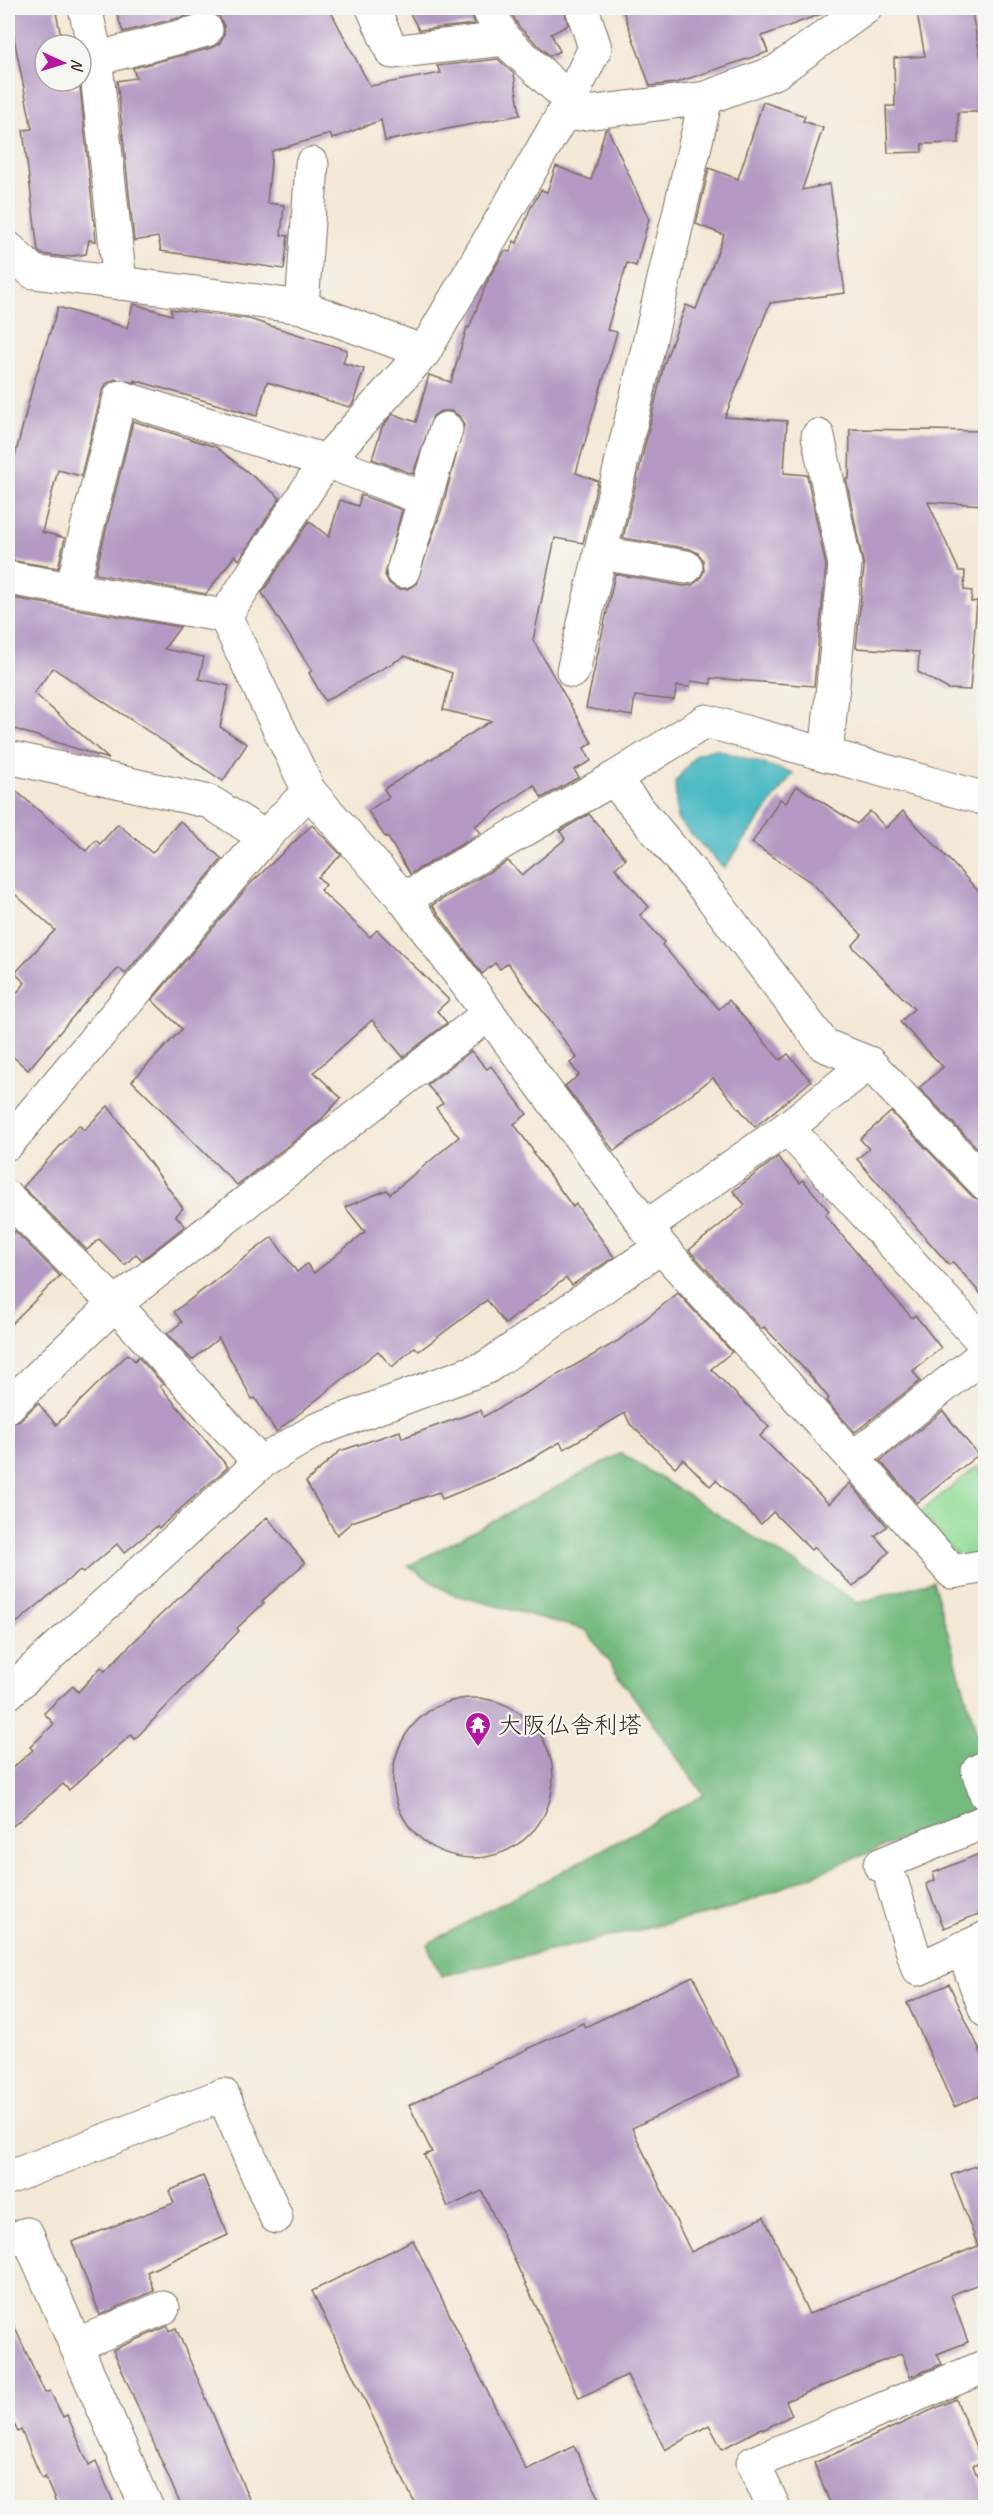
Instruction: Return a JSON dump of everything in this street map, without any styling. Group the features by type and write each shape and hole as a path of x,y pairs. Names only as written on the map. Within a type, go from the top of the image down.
{"street":[{"path":"85,8 95,58 120,283"},
{"path":"373,8 393,52 504,39"},
{"path":"488,8 504,39 566,108"},
{"path":"225,616 326,461 424,352 566,108 596,48 582,8"},
{"path":"566,108 706,98 776,72 849,13"},
{"path":"95,58 206,30"},
{"path":"573,671 706,98"},
{"path":"302,307 312,164"},
{"path":"8,248 33,272 302,307 424,352"},
{"path":"72,588 120,397 326,461 425,499"},
{"path":"403,571 446,429"},
{"path":"818,436 845,565 825,755"},
{"path":"600,554 686,567"},
{"path":"8,578 225,616"},
{"path":"225,616 309,791 404,899 653,1238 853,1458 952,1572 986,1566"},
{"path":"404,899 613,780 706,721 985,800"},
{"path":"8,757 210,802 265,837"},
{"path":"613,780 707,891 824,1045 869,1063 986,1184"},
{"path":"8,1143 265,837 309,791"},
{"path":"8,1406 115,1304 487,1015"},
{"path":"8,1694 260,1463 316,1430 487,1367 653,1238 869,1063"},
{"path":"787,1128 986,1345"},
{"path":"8,1198 115,1304 260,1463"},
{"path":"853,1458 986,1353"},
{"path":"986,1767 978,1771 986,1794"},
{"path":"986,1821 886,1874 918,1969 974,1943 986,2011"},
{"path":"8,2178 223,2095 276,2217"},
{"path":"8,2241 27,2234 147,2508"},
{"path":"76,2345 163,2308"},
{"path":"774,2508 753,2463 984,2370"}],"green space":[{"path":"621,1453 858,1603 933,1581 985,1762 985,1806 729,1909 441,1976 427,1944 704,1795 586,1630 451,1594 408,1566"},
{"path":"978,1466 985,1481 985,1557 959,1558 920,1512"}],"water":[{"path":"715,749 793,773 724,868 677,819 675,782 697,754"}],"building":[{"path":"8,8 55,8 60,33 33,33 33,93 81,93 96,241 89,240 86,254 64,257 42,254 38,251 23,130 32,129"},
{"path":"115,8 329,8 370,86 441,73 437,66 498,59 514,74 520,115 385,141 381,120 332,139 330,134 272,151 267,203 284,205 281,235 288,236 284,269 161,251 158,237 134,241 117,81 136,78 133,68 211,48 220,43 224,34 224,26 219,16 210,12 202,12 123,32"},
{"path":"407,8 469,8 475,24 419,30"},
{"path":"509,8 564,8 568,25 551,34 560,51 550,56 519,27"},
{"path":"622,8 828,8 829,11 762,36 768,52 675,83 650,86"},
{"path":"916,8 971,8 985,80 984,112 958,112 959,143 922,144 922,152 888,153 886,106 895,106 894,58 925,56"},
{"path":"763,102 805,116 803,121 823,128 802,190 830,184 845,293 770,303 725,417 787,421 784,473 807,475 826,566 814,686 711,678 711,684 691,681 690,687 677,686 674,700 635,696 632,716 586,708 615,574 684,586 692,585 700,579 704,571 703,560 698,553 690,549 623,538 664,364 686,305 696,309 724,235 696,224 709,168 738,179"},
{"path":"608,129 649,219 636,266 627,263 607,330 617,332 576,473 598,481 583,543 555,538 533,640 592,743 584,748 591,761 574,770 579,777 542,798 534,785 475,826 481,833 410,874 387,836 385,837 368,811 389,797 384,789 491,721 443,710 452,673 405,656 325,701 309,673 312,671 262,593 309,521 329,537 340,500 358,506 361,495 402,510 385,575 389,583 397,589 407,589 416,584 443,505 464,425 459,416 451,411 441,411 433,416 413,474 372,459 382,427 393,414 416,422 429,375 451,382 467,327 469,328 489,277 505,251 510,252 514,241 517,243 530,209 541,190 547,192 556,166 591,180 605,130"},
{"path":"133,304 172,315 171,309 249,319 347,350 343,363 364,369 353,403 349,407 267,382 257,416 134,380 137,383 115,379 106,384 102,392 81,476 58,470 42,532 65,538 58,568 8,560 8,467 12,468 33,385 58,307 127,328"},
{"path":"133,421 216,447 280,498 239,560 235,555 206,594 95,574"},
{"path":"850,429 986,431 986,505 928,502 959,571 965,571 964,590 972,591 971,602 977,601 970,690 948,689 918,672 919,652 856,648 864,567 846,479 849,479"},
{"path":"8,597 180,627 164,649 204,657 199,679 229,686 220,727 247,744 223,781 53,668 34,693 109,759 8,727"},
{"path":"8,784 86,851 96,840 100,844 118,824 152,853 180,821 222,859 125,974 119,968 87,1000 28,1070 8,1052 8,1003 25,983 15,973 55,930 8,888"},
{"path":"797,786 857,824 870,811 886,828 903,811 986,899 986,1157 919,1088 943,1067 900,1022 914,1009 852,946 862,935 812,883 752,843 780,799 786,803"},
{"path":"589,814 626,859 615,868 649,907 640,915 664,942 662,945 719,1009 729,1000 780,1060 788,1054 811,1081 755,1127 713,1078 614,1151 565,1086 579,1075 570,1063 577,1058 508,963 500,969 495,963 482,974 432,905 508,861 522,875 565,839 560,831"},
{"path":"312,825 341,855 318,877 326,885 320,890 370,937 377,930 449,1000 437,1011 447,1023 403,1057 372,1020 314,1072 341,1098 319,1122 237,1185 132,1081 182,1029 152,1000 250,884"},
{"path":"471,1051 487,1069 491,1066 527,1114 514,1124 573,1207 576,1204 614,1257 572,1285 566,1278 505,1324 487,1300 419,1351 415,1347 392,1367 378,1351 276,1432 255,1398 252,1399 219,1338 192,1360 167,1334 182,1322 174,1312 272,1237 297,1272 307,1264 314,1273 365,1232 345,1207 387,1190 390,1194 459,1137 436,1108 443,1103 427,1085"},
{"path":"108,1106 183,1208 176,1216 185,1226 142,1260 136,1254 125,1265 99,1239 87,1250 23,1187 79,1125 84,1130"},
{"path":"891,1112 973,1197 986,1202 986,1300 953,1262 949,1265 857,1159 869,1149 860,1139"},
{"path":"778,1157 800,1183 803,1180 829,1211 825,1215 891,1294 912,1318 915,1315 941,1348 913,1371 920,1381 855,1432 826,1401 829,1398 808,1373 764,1327 761,1329 689,1250 745,1205 733,1191"},
{"path":"15,1231 60,1276 8,1327 8,1239"},
{"path":"678,1293 732,1352 711,1369 769,1427 760,1436 829,1504 850,1483 887,1526 875,1536 889,1552 853,1587 814,1547 811,1550 773,1512 761,1524 716,1480 710,1486 683,1459 675,1467 630,1424 625,1413 564,1449 560,1442 511,1471 442,1499 439,1492 352,1522 337,1535 306,1482 340,1451 400,1431 402,1438 481,1410 483,1417 618,1341"},
{"path":"128,1354 135,1361 138,1357 163,1384 160,1386 228,1467 159,1528 157,1526 124,1553 117,1544 83,1573 80,1570 8,1630 8,1424 20,1420 38,1403 56,1425"},
{"path":"943,1411 978,1455 917,1503 880,1461"},
{"path":"267,1517 305,1563 262,1601 264,1603 237,1628 239,1631 135,1739 131,1735 69,1790 63,1784 8,1830 8,1772 33,1750 30,1747 54,1724 44,1713 73,1686 78,1692 101,1667 105,1671 155,1620"},
{"path":"473,1698 504,1704 530,1721 547,1747 553,1778 547,1809 530,1835 504,1852 473,1858 442,1852 416,1835 399,1809 393,1778 399,1747 416,1721 442,1704"},
{"path":"986,1851 986,1911 944,1928 926,1884 935,1880 933,1873"},
{"path":"693,1976 740,2076 632,2128 691,2252 764,2217 809,2314 978,2246 951,2175 986,2162 986,2281 951,2295 968,2342 937,2354 942,2364 910,2377 902,2353 786,2401 792,2415 722,2449 709,2425 665,2450 627,2375 579,2398 482,2191 448,2207 424,2155 432,2152 409,2105 583,2023 585,2027"},
{"path":"949,1984 986,2064 986,2093 954,2107 907,2003"},
{"path":"203,2176 228,2235 147,2272 154,2291 100,2315 72,2242 174,2203 169,2191"},
{"path":"413,2240 526,2470 574,2446 604,2508 417,2508 312,2291"},
{"path":"8,2313 45,2393 50,2391 63,2417 67,2415 89,2465 96,2461 116,2508 58,2508 45,2477 42,2479 21,2430 18,2432 8,2411"},
{"path":"168,2326 169,2331 176,2328 253,2508 182,2508 113,2350"},
{"path":"956,2399 982,2462 973,2466 986,2496 986,2508 832,2508 814,2463"}],"place":[{"name":"大阪仏舎利塔","path":"478,1748"}]}
